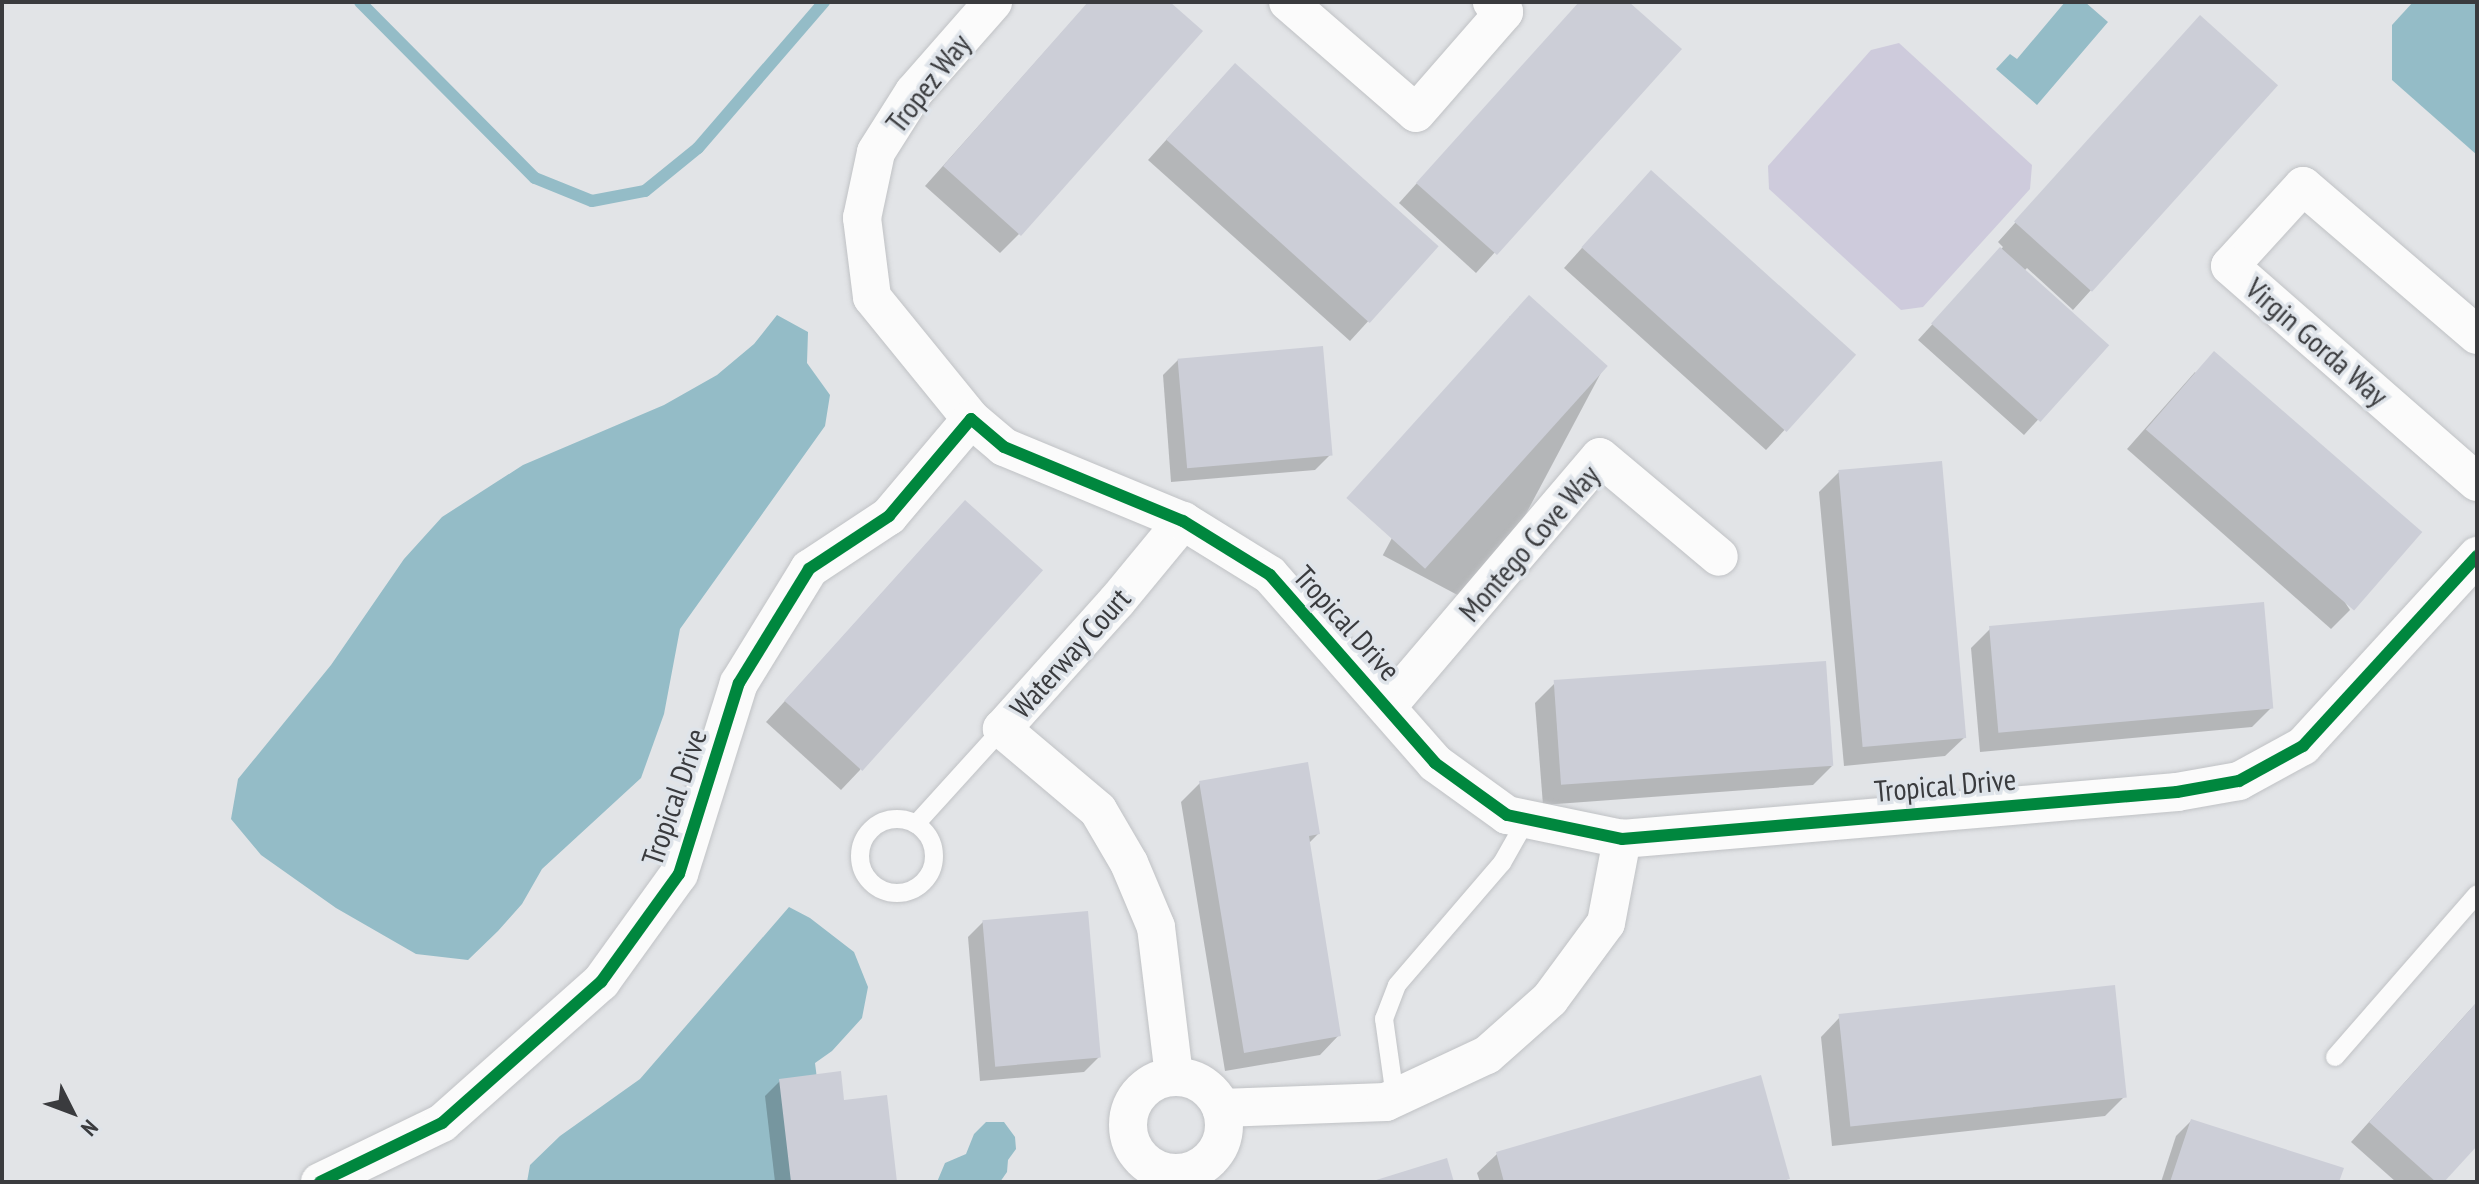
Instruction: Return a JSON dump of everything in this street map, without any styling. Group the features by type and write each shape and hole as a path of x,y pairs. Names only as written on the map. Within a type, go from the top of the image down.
{"street":[{"name":"Tropez Way","path":"971,419 872,297 862,218 876,152 914,92 993,2"},
{"path":"1288,2 1416,113 1504,12 1492,2"},
{"name":"Virgin Gorda Way","path":"2477,335 2303,186 2230,266 2477,482"},
{"name":"Tropical Drive","path":"320,1182 442,1123 601,982 679,874 739,683 809,569 889,516 971,419 1004,447 1183,521 1270,575 1435,763 1507,815 1622,839 2177,792 2239,781 2303,746 2477,556"},
{"name":"Montego Cove Way","path":"1387,707 1600,457 1719,557"},
{"name":"Waterway Court","path":"1174,1076 1156,927 1129,863 1098,810 1002,729 1117,601 1183,521"},
{"path":"1221,1108 1386,1102 1487,1055 1550,999 1606,923 1622,839"},
{"path":"1174,1076 1200,1083 1212,1094 1221,1108 1223,1133 1217,1149 1206,1162 1175,1173 1149,1165 1130,1139 1128,1123 1133,1103 1143,1089 1174,1076"}],"lane":[{"path":"916,824 1002,729"},
{"path":"901,818 916,824 931,838 934,850 930,873 913,890 902,893 878,888 862,869 861,844 867,833 888,819 901,818"},
{"path":"1395,1097 1384,1019 1397,985 1502,863 1527,819"},
{"path":"2335,1057 2477,894"}],"shaded area":[{"path":"1899,43 2032,165 2030,189 1923,307 1901,310 1769,189 1768,166 1871,50"}],"water":[{"path":"2065,2 2085,2 2108,22 2037,105 1996,69 2010,54 2017,59"},
{"path":"2413,2 2477,2 2477,155 2392,80 2392,25"},
{"path":"777,315 808,332 807,363 830,395 825,426 680,629 664,714 641,778 542,869 522,904 498,931 468,960 416,954 336,908 261,855 231,819 238,779 331,665 404,559 442,517 523,465 664,405 717,375 754,344"},
{"path":"789,907 810,918 854,952 868,987 862,1018 832,1051 815,1063 830,1182 527,1182 530,1165 560,1136 640,1079"},
{"path":"986,1122 1004,1122 1015,1137 1016,1149 1000,1182 937,1182 945,1163 966,1154 974,1134"}],"building":[{"path":"1088,2 1170,2 1203,31 1021,236 943,166"},
{"path":"1579,2 1629,2 1682,49 1497,255 1416,183"},
{"path":"2200,15 2278,85 2092,292 2014,222"},
{"path":"1235,63 1439,246 1370,323 1166,140"},
{"path":"1651,170 1856,355 1787,432 1581,247"},
{"path":"2000,247 2109,345 2040,422 1931,324"},
{"path":"1529,295 1608,366 1425,569 1346,498"},
{"path":"1323,346 1333,456 1187,468 1178,359"},
{"path":"2214,351 2422,532 2354,611 2146,429"},
{"path":"1942,461 1966,738 1863,747 1838,470"},
{"path":"965,500 1043,570 862,771 784,701"},
{"path":"2264,602 2273,709 1998,733 1989,626"},
{"path":"1826,661 1833,766 1561,785 1554,680"},
{"path":"1308,762 1320,834 1309,836 1341,1036 1244,1053 1199,781"},
{"path":"1088,911 1101,1057 995,1067 982,920"},
{"path":"2115,985 2127,1097 1850,1126 1839,1014"},
{"path":"2477,1002 2477,1146 2444,1182 2436,1182 2369,1122"},
{"path":"841,1071 844,1100 887,1095 897,1182 791,1182 779,1079"},
{"path":"1761,1075 1790,1179 1778,1182 1504,1182 1496,1152"},
{"path":"2191,1119 2344,1168 2339,1182 2170,1182"},
{"path":"1447,1158 1454,1182 1373,1182 1373,1181"}],"waterway":[{"path":"360,2 535,178 592,201 645,191 698,148 824,2"}],"cycle path":[{"path":"320,1182 442,1123 601,982 679,874 739,683 809,569 889,516 971,419 1004,447 1183,521 1270,575 1435,763 1507,815 1622,839 2177,792 2239,781 2303,746 2477,556"}]}
